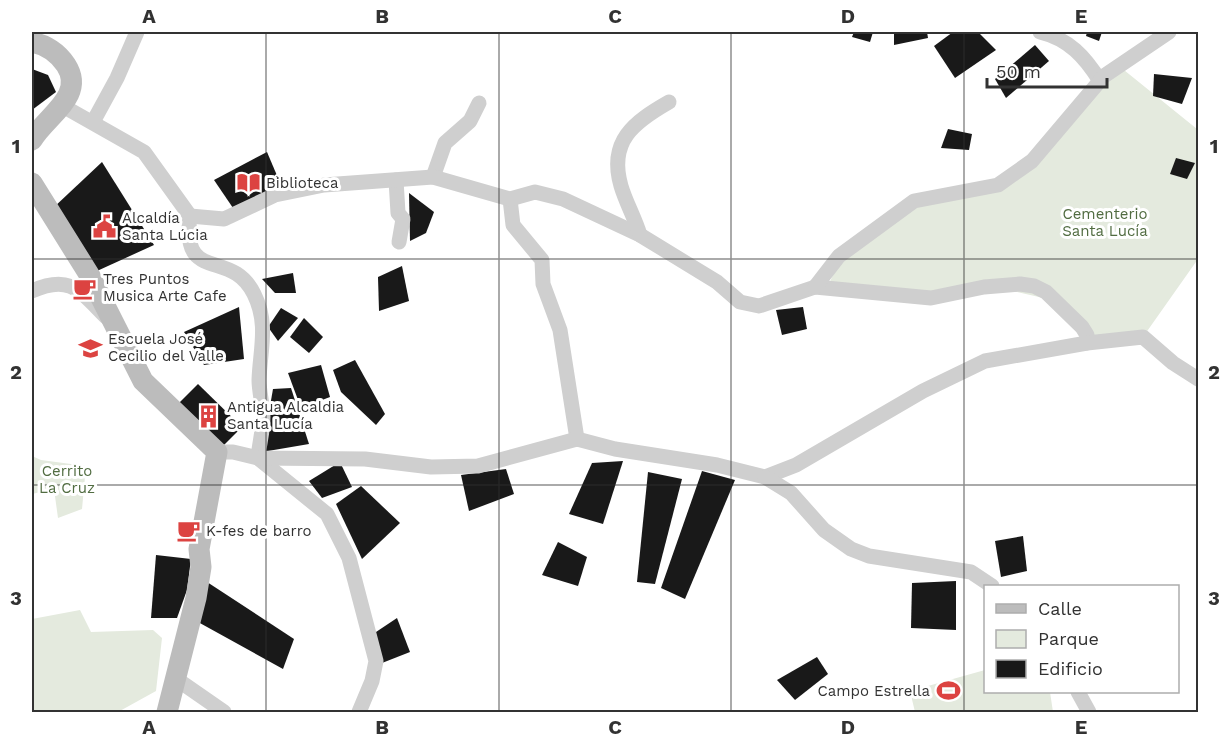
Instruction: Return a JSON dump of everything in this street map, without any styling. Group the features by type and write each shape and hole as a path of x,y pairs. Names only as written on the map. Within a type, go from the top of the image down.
{"street":[{"path":"93,122 117,78 137,32"},
{"path":"1040,32 1065,40 1078,51 1100,81"},
{"path":"815,287 839,256 914,201 998,185 1032,161 1100,81 1169,32"},
{"path":"32,42 59,55 72,74 71,94 32,140"},
{"path":"640,234 621,187 618,166 621,144 631,127 669,102"},
{"path":"433,177 445,143 470,121 479,103"},
{"path":"61,105 144,152 190,216 187,237 191,252 201,261 222,265 237,273 253,291 259,305 264,344 260,380 263,418 258,459"},
{"path":"190,216 224,219 275,195 324,185 433,177 510,199 535,192 563,199 640,234 717,282 740,302 759,306 815,287 931,298 984,287 1020,284 1034,286 1046,292 1082,327 1087,335 1087,343"},
{"path":"396,180 398,213 403,219 399,242"},
{"path":"32,183 90,276 143,381 217,452 233,452 258,459 365,459 431,467 478,466 577,439 615,449 717,465 765,477 791,493 824,530 851,549 869,556 971,572 990,585"},
{"path":"510,199 513,225 542,260 543,284 560,330 577,439"},
{"path":"32,291 47,284 65,283 77,288 113,323"},
{"path":"765,477 796,465 957,373 985,361 1087,343 1143,337 1173,363 1198,379"},
{"path":"167,712 196,598 201,567 199,549 217,452"},
{"path":"258,459 327,514 349,558 376,661 372,681 359,712"},
{"path":"175,678 224,712"},
{"path":"1079,693 1089,712"}],"green space":[{"name":"Cementerio Santa Lucía","path":"1119,66 1197,129 1198,137 1198,259 1143,337 1087,343 1052,300 999,288 945,300 828,286 841,257 915,203 998,185"},
{"name":"Cerrito La Cruz","path":"32,456 41,460 86,466 82,509 58,518 54,489 32,494"},
{"path":"80,610 91,632 153,630 162,638 156,691 118,712 32,712 32,619"},
{"name":"Campo Estrella","path":"984,670 984,693 1050,693 1053,712 915,712 910,691"}],"building":[{"path":"854,32 873,32 870,42 852,37"},
{"path":"894,32 927,32 928,38 894,45"},
{"path":"953,32 978,32 996,50 955,78 934,46"},
{"path":"1087,32 1102,32 1099,41 1086,36"},
{"path":"1035,45 1049,61 1006,98 995,79"},
{"path":"32,69 48,75 56,92 32,110"},
{"path":"1154,74 1192,78 1182,104 1153,96"},
{"path":"948,129 972,134 969,150 941,148"},
{"name":"Biblioteca","path":"267,152 281,185 233,208 214,180"},
{"path":"1176,158 1195,163 1187,179 1170,174"},
{"name":"Alcaldía Santa Lúcia","path":"102,162 154,245 97,271 52,209"},
{"path":"409,193 434,212 426,233 410,241"},
{"path":"402,266 409,301 379,311 378,277"},
{"path":"293,273 296,293 275,293 262,279"},
{"path":"239,307 244,359 204,365 184,332"},
{"path":"803,307 807,329 782,335 776,310"},
{"path":"281,308 298,318 278,341 268,327"},
{"path":"304,318 323,337 309,353 290,337"},
{"path":"355,360 385,414 376,425 341,392 333,370"},
{"path":"321,365 330,397 301,408 288,373"},
{"name":"Antigua Alcaldia Santa Lucía","path":"198,384 242,427 220,449 176,406"},
{"path":"291,388 309,444 262,452 273,389"},
{"path":"623,461 603,524 569,514 592,463"},
{"path":"340,462 352,487 322,498 309,481"},
{"path":"506,469 514,494 469,511 461,475"},
{"path":"702,471 735,480 685,599 661,588"},
{"path":"648,472 682,479 655,584 637,582"},
{"path":"361,486 400,523 362,559 336,504"},
{"path":"1023,536 1027,571 1001,577 995,541"},
{"path":"558,542 587,557 578,586 542,575"},
{"path":"156,555 191,559 187,590 177,618 151,618"},
{"path":"956,581 956,630 911,628 912,583"},
{"path":"207,582 294,639 283,669 198,622"},
{"path":"397,618 410,652 382,663 373,634"},
{"path":"817,657 828,674 795,700 777,680"}],"place":[{"name":"Biblioteca","path":"248,183"},
{"name":"Alcaldía Santa Lúcia","path":"104,227"},
{"name":"Tres Puntos Musica Arte Cafe","path":"85,288"},
{"name":"Escuela José Cecilio del Valle","path":"90,348"},
{"name":"Antigua Alcaldia Santa Lucía","path":"209,416"},
{"name":"K-fes de barro","path":"188,531"},
{"name":"Campo Estrella","path":"948,691"}]}
